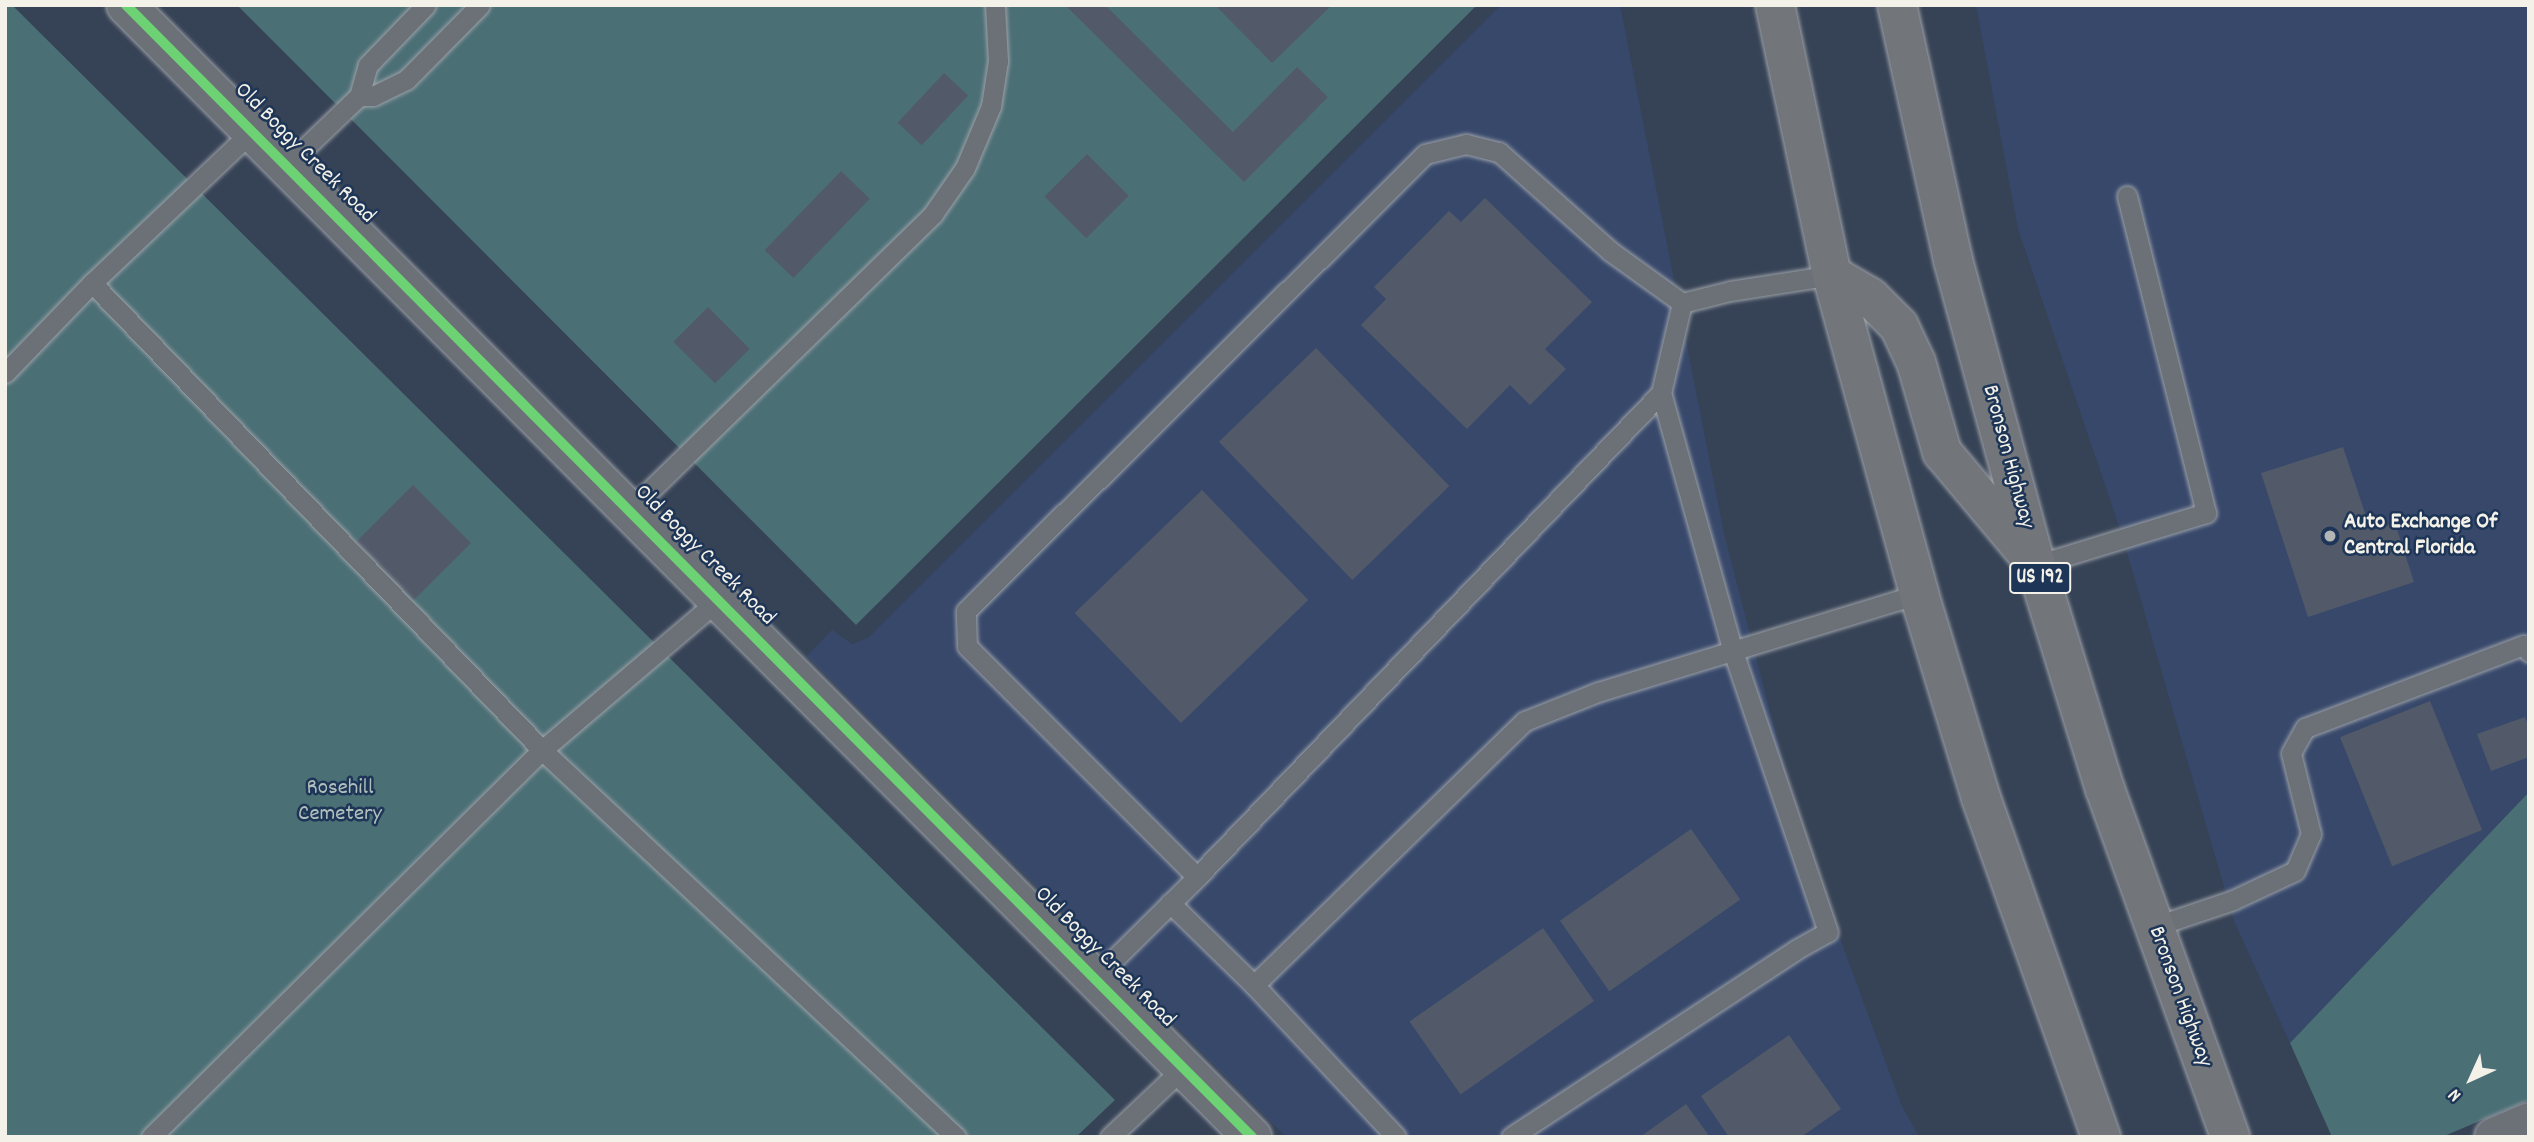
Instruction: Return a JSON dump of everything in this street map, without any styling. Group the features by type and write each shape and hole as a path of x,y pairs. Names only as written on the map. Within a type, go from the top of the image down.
{"highway":[{"path":"1775,5 1832,275 1919,594 1981,798 2101,1137"},
{"name":"Bronson Highway","path":"1897,5 1953,260 2036,565 2105,789 2230,1137"},
{"path":"1832,275 1870,297 1899,326 1916,362 1942,452 2036,565"}],"street":[{"name":"Old Boggy Creek Road","path":"127,5 1252,1137"},
{"path":"2494,1137 2529,1122"}],"lane":[{"path":"286,166 359,96 368,65 426,5"},
{"path":"359,96 373,96 405,80 480,5"},
{"path":"629,511 933,214 965,168 991,106 998,61 995,5"},
{"path":"5,373 92,283 252,131"},
{"path":"1197,877 967,646 966,611 1425,154 1466,144 1499,152 1611,251 1682,303"},
{"path":"2036,565 2206,513 2127,196"},
{"path":"1682,303 1730,291 1832,275"},
{"path":"92,283 542,750 956,1137"},
{"path":"1511,1137 1797,949 1828,932 1733,652 1661,393 1682,303"},
{"path":"1095,978 1197,877 1661,393"},
{"path":"1254,985 1525,721 1598,692 1919,594"},
{"path":"151,1137 542,750 718,600"},
{"path":"2153,927 2232,900 2295,871 2311,834 2291,753 2305,728 2524,645 2529,652"},
{"path":"1170,903 1254,985 1396,1137"},
{"path":"1110,1137 1183,1068"}],"shaded area":[{"path":"1501,5 1620,5 1724,534 1803,838 1901,1104 1919,1137 1286,1137 807,656 832,630 852,644 868,638"},
{"path":"1976,5 2529,5 2529,792 2290,1043 2234,921 2122,535 2018,229"}],"green space":[{"name":"Rosehill Cemetery","path":"5,5 12,5 1115,1100 1076,1137 5,1137"},
{"path":"237,5 1477,5 856,625"},
{"path":"2529,792 2529,1100 2442,1137 2332,1137 2290,1043"}],"building":[{"path":"1065,5 1105,5 1233,132 1297,67 1328,97 1244,182"},
{"path":"1215,5 1332,5 1272,63"},
{"path":"944,73 968,96 922,145 898,123"},
{"path":"1087,154 1129,196 1086,238 1045,196"},
{"path":"841,171 870,199 793,278 765,250"},
{"path":"1485,198 1592,302 1545,349 1566,369 1530,405 1510,385 1467,429 1361,325 1386,299 1374,287 1449,211 1461,222"},
{"path":"708,307 750,349 715,383 673,342"},
{"path":"1316,348 1449,486 1352,580 1219,442"},
{"path":"2343,447 2371,531 2395,523 2414,582 2308,617 2261,473"},
{"path":"413,485 471,543 414,600 356,542"},
{"path":"1202,490 1308,600 1181,723 1075,613"},
{"path":"2430,701 2482,830 2392,866 2340,737"},
{"path":"2525,717 2529,728 2529,757 2491,771 2477,734"},
{"path":"1691,829 1740,899 1609,991 1560,921"},
{"path":"1543,928 1594,1001 1461,1094 1409,1021"},
{"path":"1789,1035 1841,1109 1801,1137 1729,1137 1701,1096"},
{"path":"1686,1104 1710,1137 1640,1137"}],"cycle path":[{"path":"126,5 1252,1137"}],"place":[{"name":"Auto Exchange Of Central Florida","path":"2330,536"}]}
